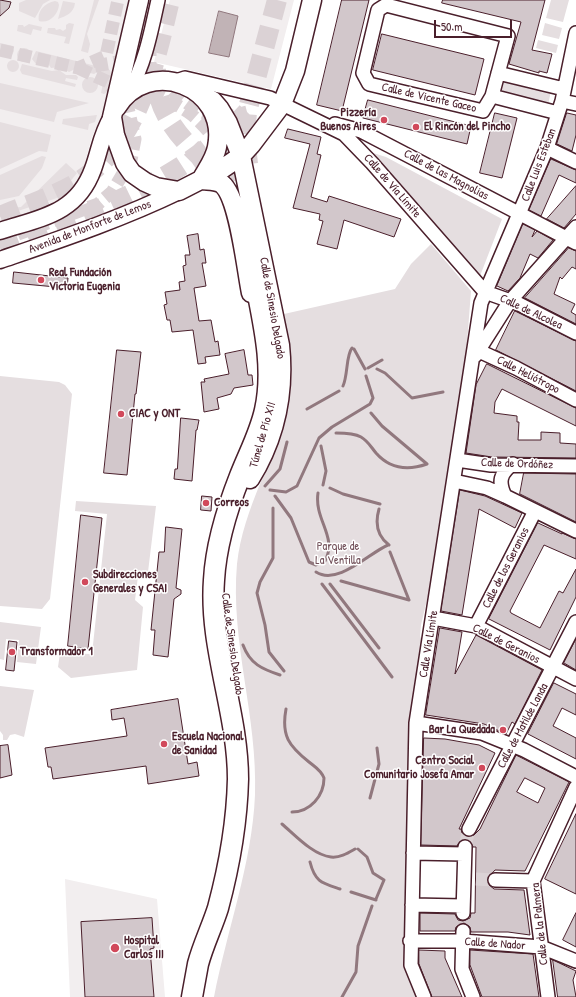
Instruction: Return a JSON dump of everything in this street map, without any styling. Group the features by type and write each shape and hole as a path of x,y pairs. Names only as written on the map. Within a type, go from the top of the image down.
{"main road":[{"path":"241,156 262,132 282,104 295,72 312,0"},
{"name":"Avenida de Monforte de Lemos","path":"142,7 131,72 113,114 121,156 132,173 156,187 179,191 201,180 241,156"},
{"name":"Avenida de Monforte de Lemos","path":"113,114 124,96 139,85 165,81"},
{"path":"165,81 192,89 202,95 215,114 219,137 213,159 201,180"},
{"name":"Calle de Sinesio Delgado","path":"192,997 198,964 219,902 235,824 238,780 237,755 214,620 214,582 219,542 226,514 245,477 260,463 276,421 281,392 282,369 280,345 266,272 241,156 228,123 219,108 213,101 202,95"},
{"name":"Calle de Sinesio Delgado","path":"201,180 221,184 229,193 236,210 258,333 261,370 260,398 245,477 228,550 224,584 226,622 243,726 248,772 245,825 229,910 208,966 203,997"},
{"name":"Túnel de Pío XII","path":"245,477 260,430 269,386 268,349 257,273"}],"street":[{"path":"142,7 149,0"},
{"name":"Avenida de Monforte de Lemos","path":"129,92 131,72 158,0"},
{"name":"Calle de Vicente Gaceo","path":"386,5 508,36 498,73 492,96 483,111 369,84 363,73 378,10 386,5"},
{"name":"Calle Luis Esteban","path":"484,292 520,215 547,148 561,101 576,33"},
{"path":"131,72 165,81"},
{"path":"498,73 561,101 576,104"},
{"name":"Calle de Vía Límite","path":"165,81 185,78 270,98 344,134 372,163 484,292"},
{"name":"Calle de Vicente Gaceo","path":"492,96 561,101"},
{"name":"Avenida de Monforte de Lemos","path":"0,231 67,207 78,198 86,186 95,162 101,139 113,114"},
{"name":"Calle de las Magnolias","path":"312,118 361,131 571,241"},
{"path":"547,148 576,162"},
{"name":"Avenida de Monforte de Lemos","path":"0,260 127,214 179,191"},
{"path":"476,355 510,300 571,241 576,227"},
{"name":"Calle de Alcolea","path":"484,292 510,300 576,333"},
{"name":"Calle Vía Límite","path":"424,997 410,965 416,723 457,460 476,355 484,292"},
{"name":"Calle Heliótropo","path":"476,355 516,368 576,400"},
{"name":"Calle de Ordóñez","path":"457,460 491,465 513,464 576,466"},
{"path":"505,496 501,488 501,478 504,470 513,464"},
{"path":"454,481 487,488 576,531"},
{"name":"Calle de los Geranios","path":"476,626 535,511"},
{"name":"Calle de Geranios","path":"433,618 476,626 576,679"},
{"name":"Calle de Matilde Landa","path":"469,828 554,668 576,622"},
{"path":"416,723 482,733 513,746 576,777"},
{"name":"Calle de la Palmera","path":"548,997 533,881 576,787"},
{"path":"412,905 463,910 470,879 465,850 413,852"},
{"path":"495,880 533,881"},
{"path":"463,936 462,969 473,997"},
{"name":"Calle de Nador","path":"410,941 463,936 541,947 576,961"}],"shaded area":[{"path":"0,0 129,0 101,117 92,137 84,166 73,190 52,206 0,227"},
{"path":"170,0 294,0 271,89 154,62"},
{"path":"219,11 238,16 229,57 209,53"},
{"name":"Hospital Carlos III","path":"65,879 157,899 165,997 70,997"}],"green space":[{"path":"26,0 50,0 43,4 35,18 19,11 19,3"},
{"path":"94,0 99,0 87,34 90,44 88,53 81,51"},
{"path":"551,0 569,0 563,22 546,18"},
{"path":"55,1 58,2 59,5 55,15 49,20 43,22 39,21 39,14 42,8"},
{"path":"63,1 75,3 69,14 58,19"},
{"path":"69,23 74,24 69,44 64,43 66,37 47,33 48,28 55,28 56,30 60,29 63,31"},
{"path":"545,23 562,28 559,39 542,35"},
{"path":"29,24 42,27 41,31 33,29 31,35 17,31 18,25 23,25 24,27"},
{"path":"538,40 558,45 556,53 536,48"},
{"path":"0,43 13,46 14,51 11,57 5,56 2,53"},
{"path":"24,48 29,50 31,55 29,60 24,62 19,60 17,55 19,50"},
{"path":"36,51 96,66 97,72 84,76 75,69 69,72 60,67 51,68 45,59 40,64 36,64 32,59"},
{"path":"15,60 18,61 18,71 11,72 8,71 7,64 8,61"},
{"path":"22,64 52,71 59,70 66,75 76,75 78,77 77,80 66,78 65,81 76,84 75,87 22,74 20,70"},
{"path":"104,68 110,70 111,74 107,92 104,94 101,93 103,83 100,76"},
{"path":"90,77 96,79 98,85 96,91 90,93 84,91 82,85 84,79"},
{"path":"503,79 551,91 548,105 500,93"},
{"path":"0,83 89,103 57,112 54,122 0,109"},
{"path":"97,115 95,122 89,124 88,130 62,124 63,119"},
{"path":"0,122 51,135 47,152 39,151 0,169"},
{"path":"370,152 386,157 502,219 480,276"},
{"path":"42,156 46,157 42,168 19,196 0,200 0,175"},
{"path":"66,163 77,173 57,198 0,217 0,209 21,207"},
{"name":"Parque de La Ventilla","path":"431,244 471,291 466,357 455,438 437,557 421,625 420,636 423,643 410,719 404,964 418,997 214,997 244,872 253,821 255,795 255,766 249,708 237,622 237,564 240,543 246,523 276,444 288,404 291,370 284,314 395,289 411,264"},
{"path":"0,376 59,382 65,385 72,394 50,599 42,609 0,606"},
{"path":"76,501 156,506 148,572 138,576 135,600 143,607 137,670 71,678 58,667 60,653 92,654 107,514 75,511"},
{"path":"0,622 41,627 36,664 17,662 19,640 6,639 4,660 0,659"},
{"path":"0,686 34,690 24,737 15,734 10,735 7,740 3,740 3,735 0,731"}],"building":[{"path":"0,0 11,2 9,8 0,16"},
{"path":"342,0 369,0 342,111 317,105"},
{"path":"443,0 545,0 532,50 552,54 547,73 539,71 539,73 509,64 521,22 442,3"},
{"path":"382,34 484,59 475,95 373,70"},
{"path":"368,100 471,126 467,144 363,118"},
{"path":"495,113 517,118 502,178 480,173"},
{"path":"567,113 576,115 576,135 572,151 557,144"},
{"path":"288,129 321,137 317,154 321,155 311,197 327,202 329,196 401,219 394,237 344,220 337,249 317,244 323,221 319,220 320,214 293,208 310,144 285,138"},
{"path":"551,159 576,170 576,183 559,175 541,216 529,210"},
{"path":"576,186 576,214 564,228 547,219"},
{"path":"523,224 535,230 532,237 537,231 553,240 538,258 530,254 520,278 508,291 497,286"},
{"path":"198,234 200,250 204,249 206,263 202,263 206,286 194,288 199,321 211,320 215,342 218,341 220,355 205,357 206,363 198,364 193,330 172,332 170,320 167,320 164,305 167,304 165,292 180,290 179,282 185,281 183,266 186,265 185,255 190,255 187,236"},
{"path":"569,248 576,251 576,269 572,267 562,279 560,277 554,294 575,304 571,312 576,315 576,324 525,298"},
{"name":"Real Fundación Victoria Eugenia","path":"14,272 68,278 67,288 13,283"},
{"path":"515,311 576,341 576,391 496,350"},
{"name":"CIAC y ONT","path":"117,350 141,352 135,394 127,475 104,473"},
{"path":"244,350 248,375 252,375 253,385 234,388 231,394 217,398 219,409 204,412 201,382 205,382 204,379 229,374 225,354"},
{"path":"487,364 576,408 576,426 502,389 495,402 494,413 517,416 517,422 519,422 518,440 541,440 541,432 560,433 560,443 576,444 576,458 492,457 466,453 476,385"},
{"path":"181,418 199,420 196,430 192,481 174,479 175,469 177,469"},
{"path":"524,473 576,474 576,522 520,494"},
{"path":"460,490 485,496 522,513 515,528 479,509 462,615 441,611"},
{"name":"Correos","path":"202,496 212,497 211,511 201,510"},
{"name":"Subdirecciones Generales y CSAI","path":"81,515 102,518 88,649 68,646"},
{"path":"538,523 576,539 576,559 544,545 510,611 511,613 540,628 559,591 563,593 576,569 576,597 550,650 489,619"},
{"path":"166,527 182,529 176,588 181,590 181,594 174,599 168,657 153,655 155,630 151,630 159,552 164,552"},
{"path":"440,628 462,632 455,674 476,635 542,670 515,724 512,722 506,734 484,724 426,715"},
{"path":"576,639 576,670 564,663"},
{"path":"9,641 17,642 14,671 6,670"},
{"path":"554,683 576,694 576,715 562,708 553,726 576,738 576,759 528,734"},
{"path":"178,699 188,764 197,762 199,776 148,784 146,766 53,779 51,767 48,767 45,748 127,736 124,718 112,720 111,710"},
{"path":"424,738 445,739 479,745 495,753 459,829 461,829 462,833 466,836 473,836 480,829 516,755 569,782 525,871 495,870 487,879 488,884 494,889 524,890 530,935 508,932 471,932 470,927 464,923 456,927 455,931 420,931 420,913 455,914 458,920 463,921 470,918 471,913 475,913 476,847 473,847 470,840 465,839 461,840 457,846 421,845","holes":["525,778 545,788 538,803 517,792"]},
{"path":"8,745 12,775 0,778 0,746"},
{"path":"576,814 576,894 545,879"},
{"path":"576,913 576,947 563,940"},
{"path":"152,918 154,948 150,949 154,997 85,997 81,922"},
{"path":"419,950 445,951 445,958 462,997 432,997 419,964"},
{"path":"470,950 533,954 539,997 482,997 470,965"},
{"path":"553,960 576,971 573,980 576,997 558,997"}],"waterway":[{"path":"343,386 349,355 352,348"},
{"path":"354,349 365,369"},
{"path":"368,368 382,360"},
{"path":"377,369 385,373 412,398 443,392"},
{"path":"270,490 286,492 297,486 319,438 332,427 370,404 373,398 366,376"},
{"path":"307,409 339,391"},
{"path":"371,413 382,426 427,464"},
{"path":"336,433 346,433 361,437 368,442 381,458 393,465 406,468 427,464"},
{"path":"265,486 280,469 287,442"},
{"path":"321,446 326,471 323,485"},
{"path":"330,488 343,494 380,504"},
{"path":"275,496 291,518 309,562 316,565 325,561 329,544 319,512 318,493"},
{"path":"273,508 273,558 260,582 257,593 265,625 269,652 284,671"},
{"path":"379,509 377,519 378,529 382,538 389,545"},
{"path":"316,572 325,575 334,575 343,572 388,545"},
{"path":"390,552 409,600"},
{"path":"341,581 409,600"},
{"path":"322,584 392,677"},
{"path":"330,584 379,648"},
{"path":"243,645 249,657 257,665 280,675"},
{"path":"286,709 285,726 288,740 296,751 320,771 324,778 322,791 315,802 305,809 292,812"},
{"path":"370,798 379,764 377,748"},
{"path":"282,824 311,849 318,853 331,857 338,857 355,849"},
{"path":"358,849 367,857 373,873 384,880 376,899"},
{"path":"310,862 314,874 320,881 340,889"},
{"path":"351,892 376,900"},
{"path":"342,997 356,972 358,946 372,906"}],"tunnel":[{"path":"0,50 78,68 106,56 118,0"},
{"path":"0,216 46,198 73,185 95,169 113,149 128,127 140,103 157,52 170,0"},
{"path":"248,164 245,136 247,112 277,0"},
{"path":"95,66 135,59 146,15"},
{"path":"150,43 150,68 189,105 208,115 219,117 247,112"},
{"path":"0,241 98,204 112,192 131,160 135,139 128,108 108,82 78,68"},
{"path":"156,68 156,83 159,97 170,122 178,133 208,164"},
{"path":"133,86 168,100 188,112 196,119 220,147 239,179 243,189"},
{"path":"0,248 99,209 163,177 193,158 221,137 247,112"},
{"path":"465,847 469,829"},
{"path":"476,879 495,880"}],"place":[{"name":"Pizzería Buenos Aires","path":"384,120"},
{"name":"El Rincón del Pincho","path":"416,127"},
{"name":"Real Fundación Victoria Eugenia","path":"41,280"},
{"name":"CIAC y ONT","path":"121,414"},
{"name":"Correos","path":"206,503"},
{"name":"Subdirecciones Generales y CSAI","path":"85,582"},
{"name":"Transformador 1","path":"12,652"},
{"name":"Bar La Quedada","path":"503,730"},
{"name":"Escuela Nacional de Sanidad","path":"164,744"},
{"name":"Centro Social Comunitario Josefa Amar","path":"482,768"},
{"name":"Hospital Carlos III","path":"115,948"}]}
